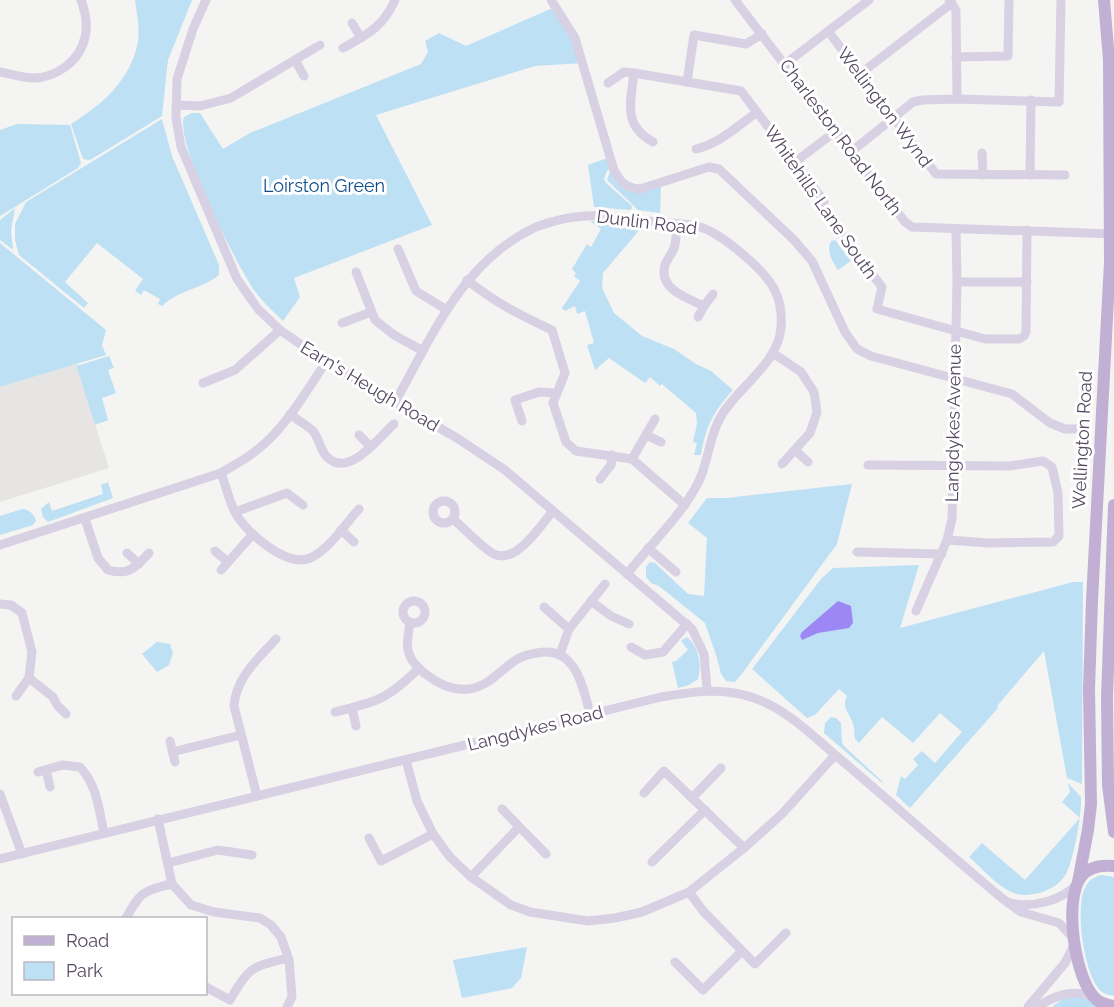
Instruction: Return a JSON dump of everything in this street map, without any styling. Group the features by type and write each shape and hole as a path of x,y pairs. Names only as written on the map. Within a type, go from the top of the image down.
{"main road":[{"name":"Wellington Road","path":"1099,1002 1084,978 1074,942 1073,907 1091,804 1089,689 1092,600 1112,233 1109,60 1104,0"},
{"name":"Wellington Road","path":"1114,505 1107,697 1108,785 1114,832"},
{"path":"1078,883 1084,874 1093,868 1114,866"},
{"path":"1099,1002 1114,1006"}],"street":[{"path":"0,72 33,78 52,75 66,66 77,55 86,37 86,13 81,0"},
{"name":"Earn's Heugh Road","path":"206,0 177,79 176,118 181,147 237,279 258,309 280,330 326,362 481,453 514,477 687,624 696,636 704,654 707,690"},
{"path":"343,48 374,30 382,22 394,0"},
{"path":"551,0 575,38 613,167 624,185 632,189 640,189 710,167 719,169 794,240 812,261 845,332 857,349 871,356 1012,394 1050,423 1065,429 1080,429"},
{"name":"Charleston Road North","path":"735,0 850,152 906,223 912,227 1112,233"},
{"path":"785,64 868,0"},
{"path":"956,57 1008,56 1010,0"},
{"path":"850,152 913,102 957,99 1059,102 1061,0"},
{"path":"860,74 951,2 956,10 957,99"},
{"path":"352,23 361,38"},
{"name":"Wellington Wynd","path":"828,31 936,174 983,175"},
{"path":"608,83 624,72 687,82 694,36 746,44 762,34"},
{"path":"176,105 200,106 231,98 320,45"},
{"path":"295,60 304,76"},
{"path":"634,73 631,119 635,128 653,142"},
{"name":"Whitehills Lane South","path":"687,82 741,92 824,201 823,210 882,287 877,309 955,332"},
{"path":"1030,175 1031,100"},
{"path":"696,149 722,138 757,112"},
{"path":"795,162 836,132"},
{"path":"982,153 983,175 1065,175"},
{"name":"Dunlin Road","path":"396,402 423,351 467,279 502,248 534,227 575,216 620,216 701,227 722,237 767,278 776,292 781,307 781,331 773,352 723,411 715,428 699,483 685,505 627,574"},
{"path":"676,224 674,248 665,265 666,281 669,287 704,306"},
{"name":"Langdykes Avenue","path":"916,611 948,540 952,519 956,229"},
{"path":"955,332 985,339 1019,339 1024,336 1026,332 1027,230"},
{"path":"398,249 416,291 447,310"},
{"path":"356,272 375,320 384,328 423,351"},
{"path":"467,279 492,300 552,330 565,373 553,403 566,442 576,451 632,459 685,505"},
{"path":"957,282 1027,282"},
{"path":"699,317 713,294"},
{"path":"342,323 371,312"},
{"path":"203,383 235,370 280,330"},
{"path":"773,352 801,372 814,392 817,412 810,433 782,464"},
{"path":"0,545 221,473 254,453 290,414 326,362"},
{"path":"522,421 515,400 539,392 556,393"},
{"path":"290,414 313,431 324,454 330,460 338,463 355,461 393,424"},
{"path":"632,459 655,419"},
{"path":"359,435 370,446"},
{"path":"646,435 661,442"},
{"path":"795,450 808,462"},
{"path":"600,479 611,465 612,455"},
{"path":"868,465 1009,466 1043,461 1052,467 1058,493 1059,530 1059,536 1053,542 981,543 948,540"},
{"path":"221,473 235,512 253,534 283,557 300,561 319,553 359,509"},
{"path":"235,512 286,493 303,506"},
{"path":"453,519 492,553 504,556 519,550 553,511"},
{"path":"85,519 102,565 108,570 126,573 140,564 149,553"},
{"path":"341,530 354,542"},
{"path":"221,570 253,534"},
{"path":"648,548 676,572"},
{"path":"215,551 228,562"},
{"path":"857,552 942,554"},
{"path":"128,553 140,564"},
{"path":"560,654 569,629 605,584"},
{"path":"591,601 610,616 629,624"},
{"path":"0,604 11,606 22,613 33,652 30,678 16,696"},
{"path":"544,607 569,629"},
{"path":"410,623 406,644 409,657 440,684 458,690 472,689 490,681 526,655 543,652 560,654 571,663 579,676 590,714"},
{"path":"631,647 645,655 663,652 687,624"},
{"path":"257,796 234,706 237,689 246,673 276,639"},
{"path":"336,712 372,703 387,696 419,668"},
{"path":"30,678 53,696 57,705 66,714"},
{"name":"Langdykes Road","path":"0,859 661,697 707,690 739,693 771,705 804,727 1008,902 1021,912 1059,923 1074,942"},
{"path":"352,708 356,726"},
{"path":"170,741 174,757 242,735"},
{"path":"406,760 417,801 433,834 450,857 471,877 511,905 530,912 588,921 642,912 689,892 782,814 835,755"},
{"path":"50,787 42,771 62,765 80,767 88,776 96,795 105,833"},
{"path":"692,798 721,768"},
{"path":"644,793 664,771 744,848"},
{"path":"0,794 22,854"},
{"path":"502,809 546,854"},
{"path":"652,862 705,810"},
{"path":"158,819 172,884 191,905 214,912 260,918 272,926 280,937 288,958 292,997 287,1007"},
{"path":"471,877 519,827"},
{"path":"369,838 381,861 433,834"},
{"path":"168,863 218,850 252,855"},
{"path":"1008,902 1026,906 1045,902 1072,890 1078,883"},
{"path":"127,917 138,897 152,888 172,884"},
{"path":"689,892 703,910 755,964 786,933"},
{"path":"1028,1007 1065,963 1074,942"},
{"path":"675,962 704,990 742,951"},
{"path":"207,988 230,1000 249,970 288,958"},
{"path":"1038,1007 1052,999 1069,994 1083,994 1099,1002"}],"shaded area":[{"path":"76,364 109,468 0,502 0,387"},
{"path":"838,601 851,606 853,623 849,628 818,633 802,640 800,636 802,632"}],"green space":[{"path":"135,0 192,0 168,60 162,116 90,160 83,159 71,124 104,100 122,80 129,68 139,37"},
{"name":"Loirston Green","path":"555,7 584,63 535,66 376,115 432,225 294,278 300,297 283,321 255,292 221,229 188,151 184,117 192,113 200,113 223,149 250,133 421,64 428,52 425,41 439,33 466,46"},
{"path":"162,119 172,156 219,265 219,275 205,284 175,296 162,306 158,304 160,299 144,290 141,295 135,291 143,279 97,243 65,282 88,303 84,308 19,255 15,240 15,224 26,202"},
{"path":"17,124 70,125 81,163 78,168 0,216 0,130"},
{"path":"610,157 613,167 607,171 604,179 632,206 631,210 594,207 588,165"},
{"path":"610,171 618,183 661,187 660,213 638,210 607,180"},
{"path":"15,208 11,231 13,250 0,240 0,220"},
{"path":"590,221 641,225 641,228 603,273 602,288 614,313 642,336 674,349 711,371 733,390 711,420 701,455 694,455 697,443 693,442 697,424 696,413 662,384 660,386 650,377 645,383 609,358 595,370 587,345 594,343 585,311 577,314 575,306 565,311 562,308 580,281 574,276 576,273 572,269 587,244 591,247 601,229"},
{"path":"835,240 851,261 838,270 829,252 831,241"},
{"path":"0,243 106,330 102,345 106,355 0,387"},
{"path":"109,356 114,368 108,370 116,393 102,398 108,420 95,425 76,365"},
{"path":"108,482 113,498 48,522 43,517 41,509 49,502 52,511 103,494 101,485"},
{"path":"852,484 837,544 741,675 735,682 726,681 721,674 705,623 659,586 651,583 646,577 646,567 650,562 655,563 688,594 704,596 707,538 688,523 707,498 726,498"},
{"path":"22,509 33,514 36,521 33,525 0,535 0,516"},
{"path":"919,565 900,628 1073,582 1083,582 1082,784 1067,778 1044,651 997,706 998,708 910,808 896,795 901,776 905,779 918,765 913,759 922,751 935,763 962,732 940,713 913,743 882,717 859,743 855,739 854,726 845,707 847,696 839,689 815,715 807,718 752,669 821,579 833,568"},
{"path":"687,637 697,651 699,674 698,679 689,685 678,688 672,662 688,650 681,641"},
{"path":"157,642 170,644 173,653 169,665 157,672 142,654"},
{"path":"831,717 841,723 842,743 845,747 882,783 824,733 825,723"},
{"path":"1068,783 1081,797 1080,818 1062,802 1070,792"},
{"path":"1080,818 1075,847 1066,874 1057,884 1044,891 1023,895 1010,891 969,857 982,843 1025,880"},
{"path":"1101,875 1114,877 1114,996 1101,991 1093,979 1082,937 1082,895 1089,882"},
{"path":"527,947 521,978 512,988 462,998 453,960"},
{"path":"1069,994 1083,994 1103,1007 1052,1007"}]}
